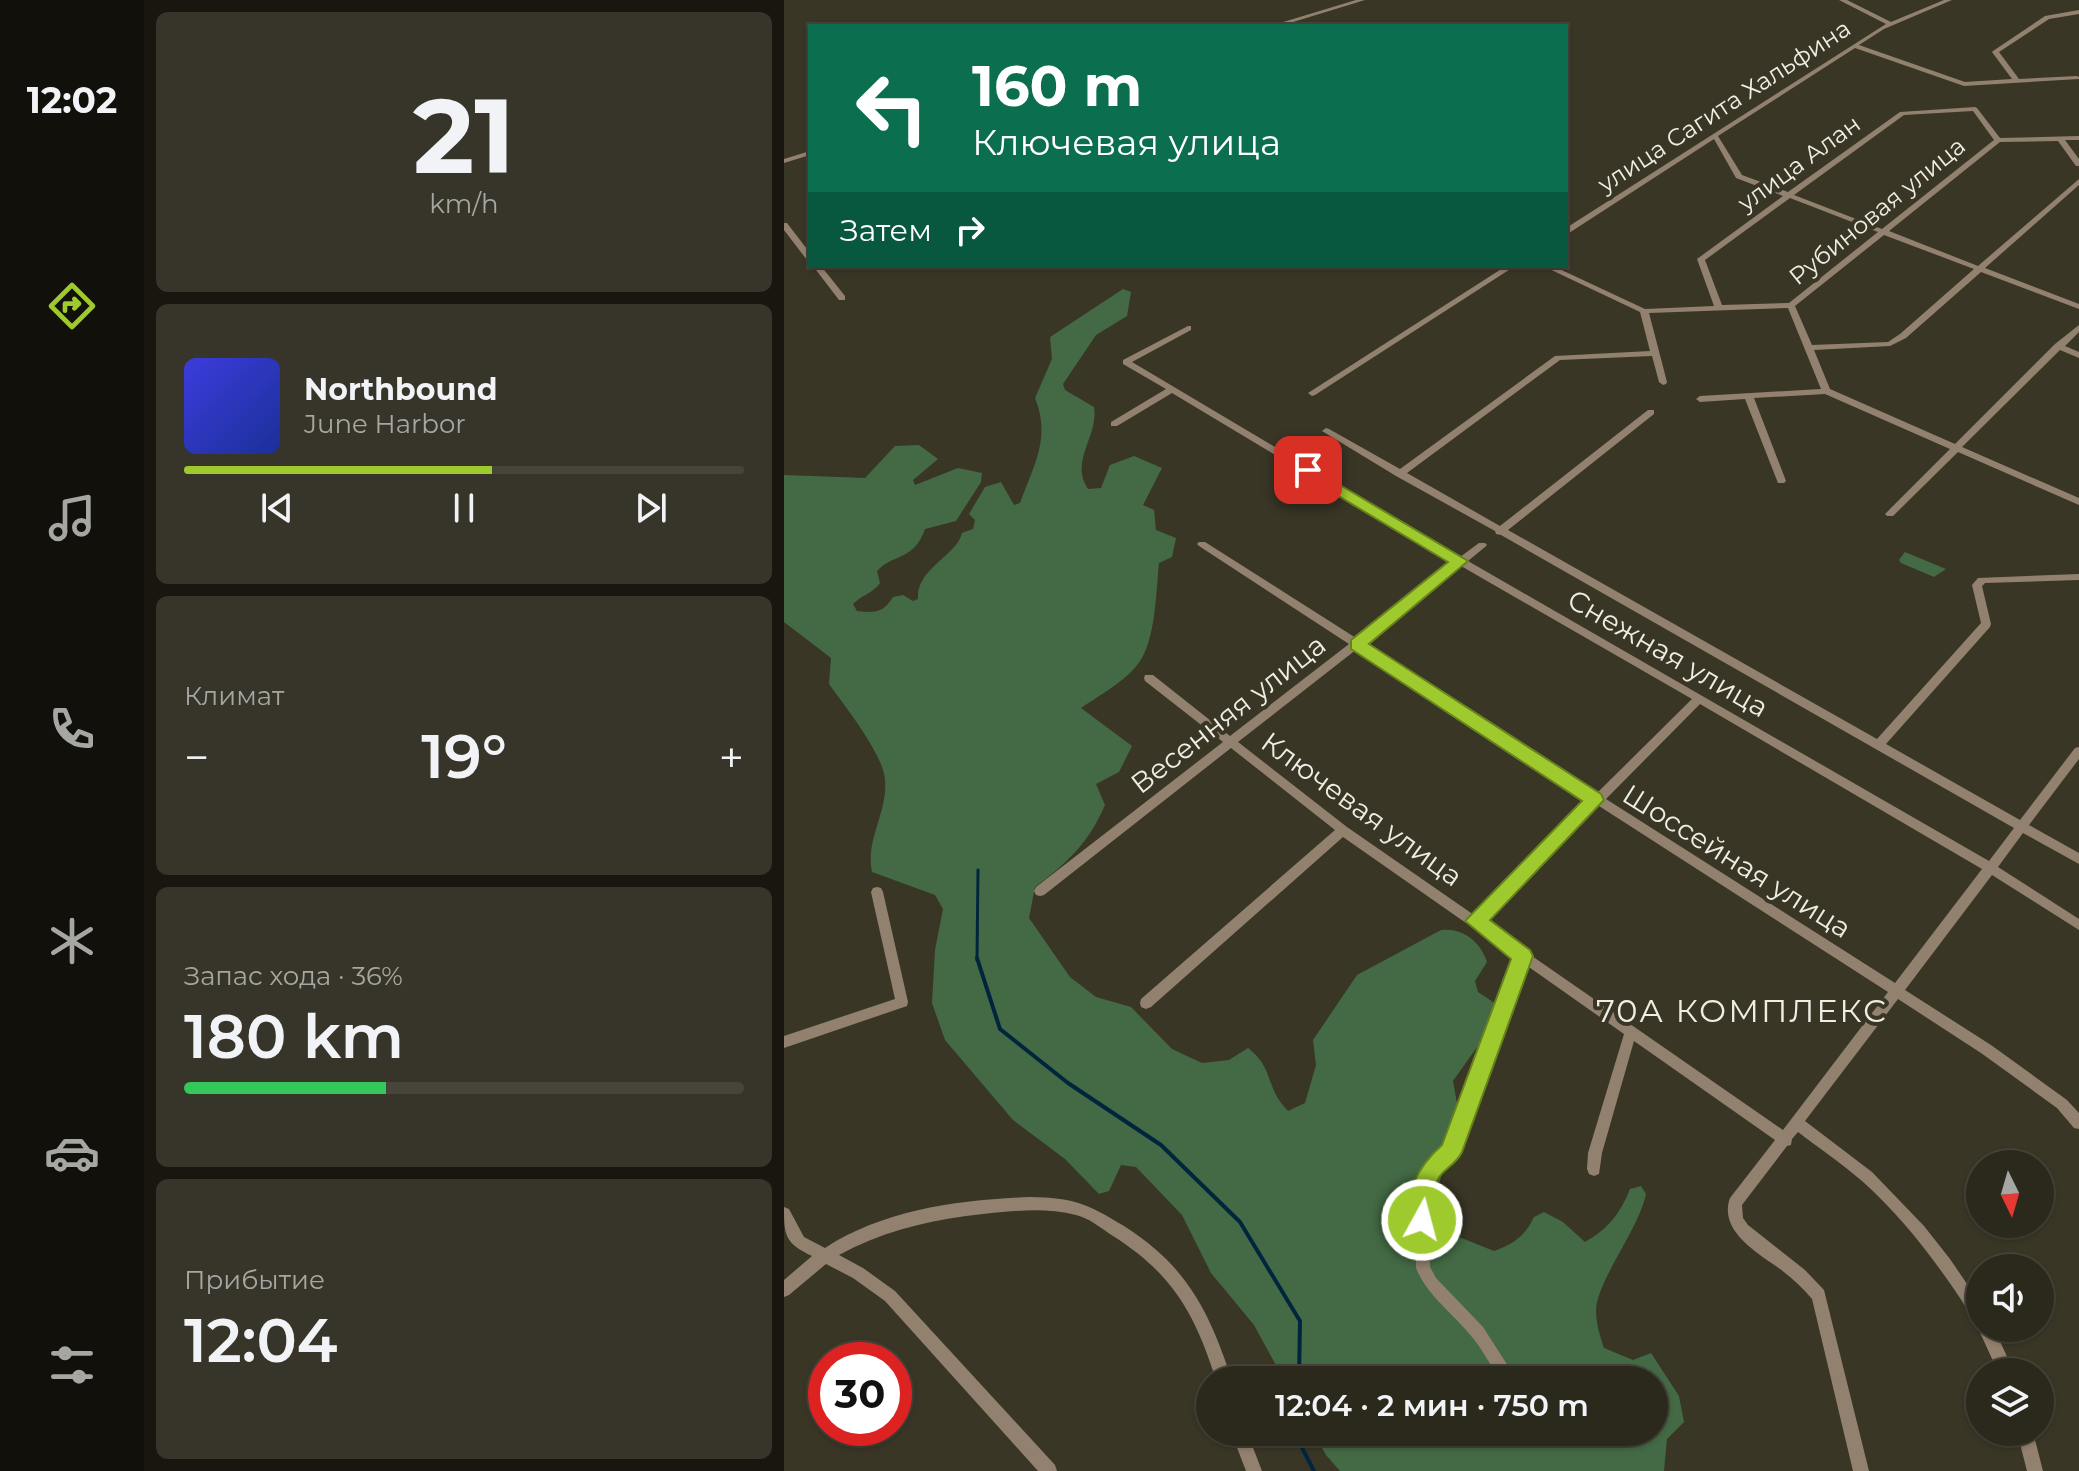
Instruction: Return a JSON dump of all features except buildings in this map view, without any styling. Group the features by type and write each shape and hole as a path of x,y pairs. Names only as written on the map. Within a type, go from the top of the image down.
{"street":[{"path":"1280,24 1362,0"},
{"path":"1842,0 1891,24"},
{"path":"1924,0 1933,4"},
{"name":"улица Сагита Хальфина","path":"1568,230 1891,24 1933,4 1949,0"},
{"path":"2016,80 1995,52 2047,17 2079,12"},
{"path":"1855,46 1964,84 2078,79"},
{"name":"улица Алан","path":"1718,306 1701,259 1902,113 1975,109 1998,140"},
{"path":"1715,136 1739,176 2079,307"},
{"path":"2060,138 2079,164"},
{"name":"Рубиновая улица","path":"1826,391 1791,305 1998,140 2079,138"},
{"path":"784,161 808,154"},
{"path":"1809,348 1890,344 1981,270 2079,181"},
{"path":"784,225 808,255"},
{"path":"819,268 842,298"},
{"path":"1312,393 1508,268"},
{"path":"1551,268 1644,311 1791,305"},
{"path":"1644,311 1663,382"},
{"path":"1890,514 2079,327"},
{"name":"Снежная улица","path":"1188,328 1126,362 1460,561 1990,867 2079,925"},
{"path":"2058,346 2079,355"},
{"path":"1399,474 1558,358 1653,353"},
{"path":"1114,424 1172,389"},
{"path":"1700,399 1826,391 2079,502"},
{"path":"1749,397 1781,481"},
{"path":"1499,532 1651,412"},
{"path":"1326,431 2079,859"},
{"name":"Шоссейная улица","path":"1202,544 1595,800 1986,1049 2062,1104 2079,1123"},
{"name":"Весенняя улица","path":"1040,891 1482,545"},
{"path":"1878,745 1986,624 1977,585 1982,580 2079,577"},
{"name":"Ключевая улица","path":"1149,678 1343,830 1631,1031 1782,1145"},
{"path":"1476,921 1699,699"},
{"path":"1861,1471 1819,1295 1806,1278 1742,1229 1734,1213 1740,1195 1782,1145 2079,751"},
{"path":"1146,1003 1343,830"},
{"path":"784,1042 902,1002 877,892"},
{"path":"1500,1366 1478,1332 1431,1283 1423,1268 1422,1192 1430,1170 1451,1152 1523,956"},
{"path":"1594,1169 1595,1153 1631,1031"},
{"path":"1797,1123 1874,1183 1950,1268 1966,1294"},
{"path":"784,1290 822,1256 866,1233 910,1219 959,1210 1021,1205 1080,1209 1142,1244 1175,1277 1191,1296 1211,1337 1220,1366"},
{"path":"784,1214 799,1242 858,1273 890,1296 1049,1471"},
{"path":"1244,1446 1254,1471"},
{"path":"2029,1446 2035,1471"}],"green space":[{"path":"1123,289 1131,292 1127,316 1096,335 1063,384 1065,390 1094,407 1082,468 1088,489 1101,488 1110,465 1134,456 1162,468 1143,505 1154,510 1156,530 1176,538 1172,557 1159,563 1153,623 1143,656 1124,678 1081,708 1132,746 1119,772 1096,784 1105,805 1092,831 1076,851 1035,887 1029,918 1070,977 1096,997 1131,1007 1172,1049 1202,1063 1229,1060 1248,1048 1262,1063 1275,1094 1288,1111 1305,1103 1316,1065 1313,1040 1357,975 1441,930 1456,931 1470,937 1487,962 1475,981 1478,992 1496,1004 1492,1026 1453,1081 1458,1109 1438,1189 1448,1201 1446,1223 1449,1233 1494,1251 1518,1238 1534,1217 1544,1212 1563,1222 1585,1242 1612,1220 1630,1189 1641,1186 1646,1194 1642,1208 1603,1285 1596,1315 1604,1348 1633,1360 1651,1353 1659,1366 1276,1366 1254,1325 1211,1273 1182,1215 1136,1167 1121,1165 1109,1191 1099,1194 1065,1159 1013,1120 945,1040 932,1003 935,950 943,909 935,895 872,872 872,849 885,792 883,770 862,730 829,684 831,658 784,622 784,475 865,478 895,446 919,445 938,459 913,480 915,485 958,468 982,473 981,482 956,521 925,529 915,547 877,571 880,583 853,604 857,611 874,612 886,606 893,597 903,595 913,601 918,599 923,579 953,549 962,533 973,529 975,520 969,514 985,487 1001,482 1014,505 1020,503 1039,451 1040,412 1035,398 1052,359 1050,337"},
{"path":"1905,552 1946,569 1934,577 1901,563 1899,560"},
{"path":"1668,1379 1679,1396 1684,1422 1668,1438"},
{"path":"1321,1446 1666,1446 1664,1471 1340,1471"}],"waterway":[{"path":"977,958 978,870"},
{"path":"977,958 1000,1029 1068,1083 1161,1145 1240,1222 1300,1321 1299,1366"},
{"path":"1301,1446 1314,1471"}],"district":[{"name":"70А КОМПЛЕКС","path":"1742,1010"}],"route":[{"path":"1308,470 1460,561 1357,645 1595,800 1476,921 1523,956 1451,1152 1430,1170 1422,1192 1422,1220"}]}
